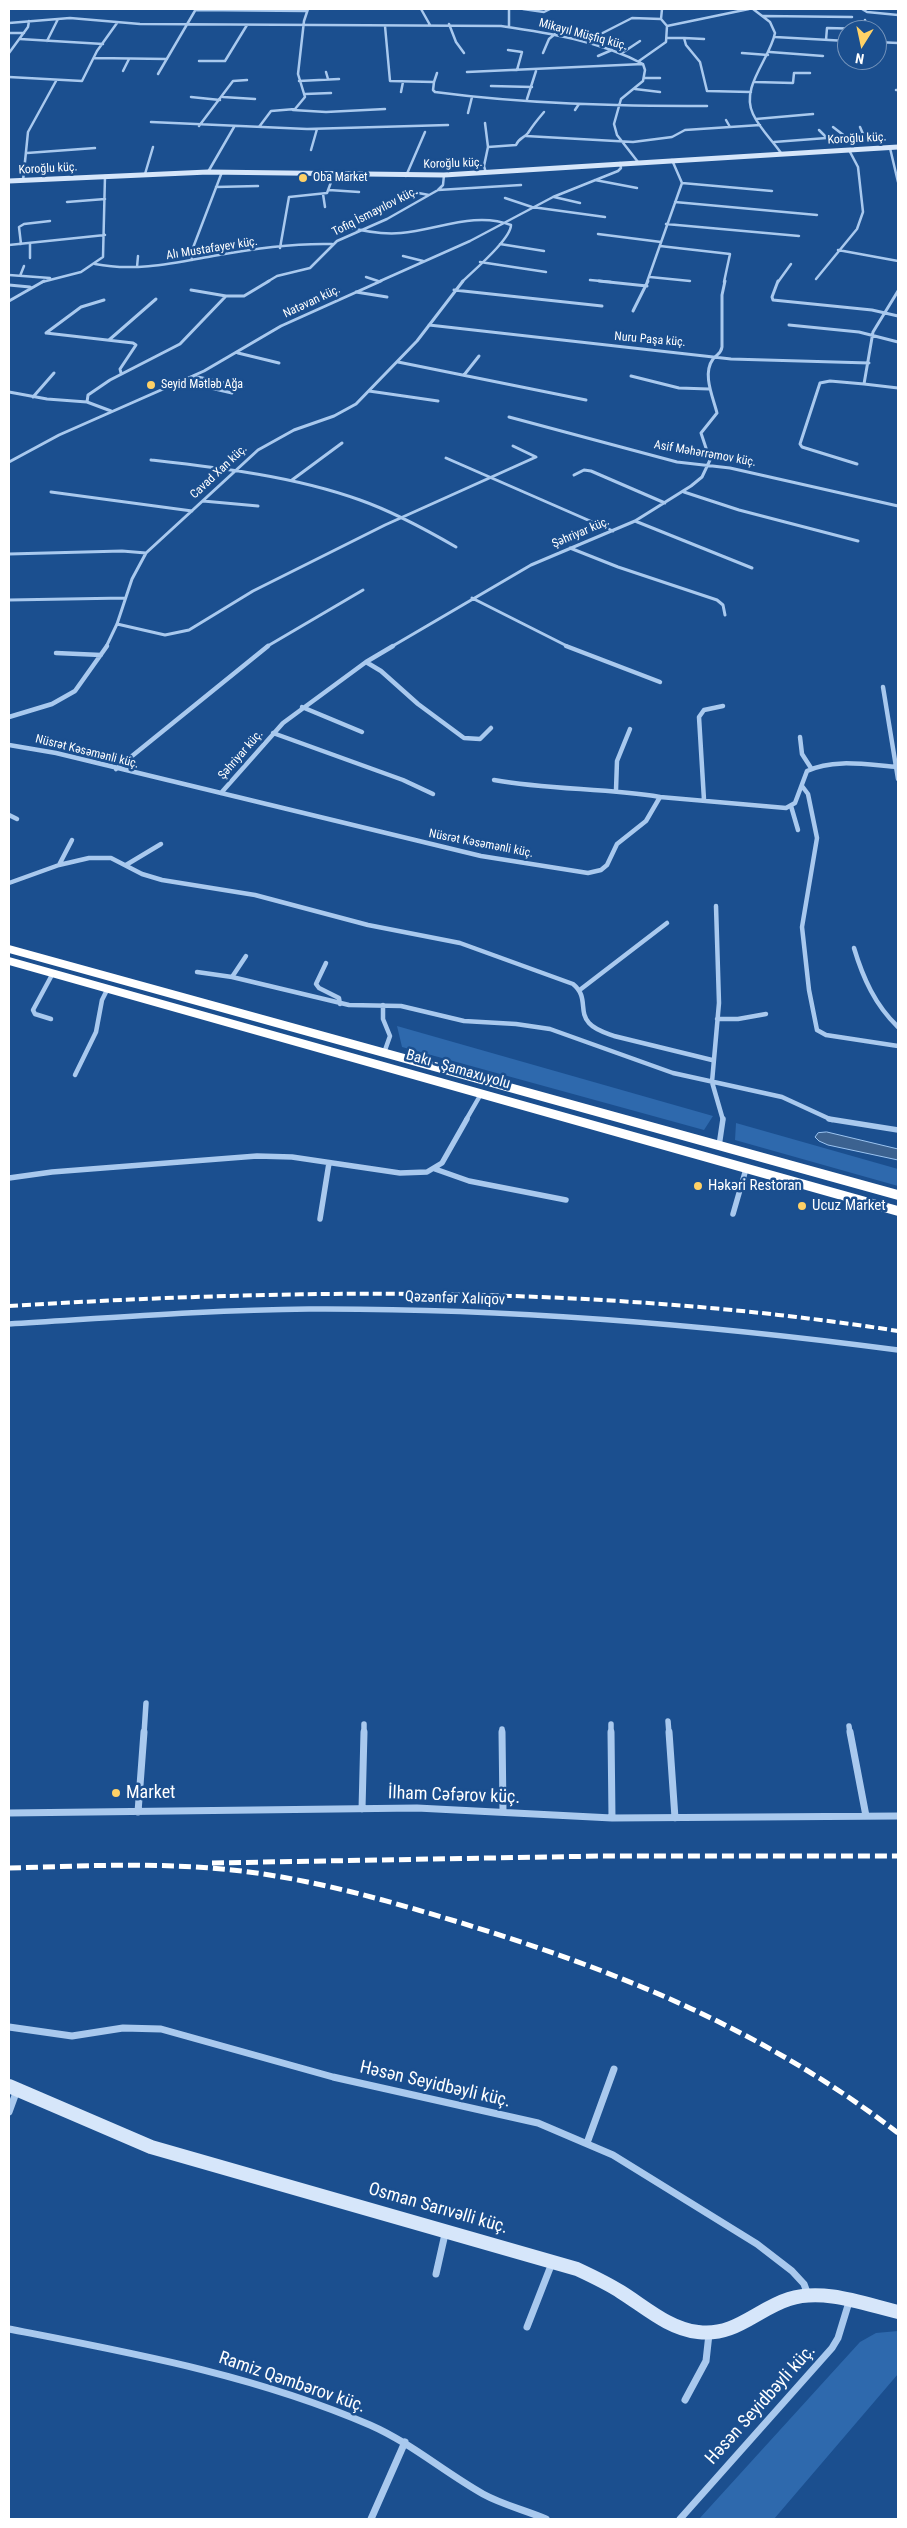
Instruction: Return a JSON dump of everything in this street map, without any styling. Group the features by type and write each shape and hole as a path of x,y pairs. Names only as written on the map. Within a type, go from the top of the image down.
{"highway":[{"name":"Bakı - Şamaxı yolu","path":"9,949 898,1195"},
{"name":"Bakı - Şamaxı yolu","path":"9,961 898,1211"}],"street":[{"path":"158,74 196,9 308,10 298,74 305,94 303,101 293,110"},
{"path":"421,9 430,24"},
{"path":"509,9 509,27"},
{"path":"523,9 544,12 550,9"},
{"path":"639,61 649,56 666,42 667,26 661,18 662,9"},
{"path":"667,26 698,21 725,12 751,9 763,16 773,28 775,38 754,82 749,106 760,125 781,153"},
{"path":"862,9 867,12 898,15"},
{"path":"763,16 852,17"},
{"path":"585,42 632,18 661,18"},
{"path":"47,40 58,19"},
{"name":"Mikayıl Müşfiq küç.","path":"9,23 58,19 117,23 247,26 449,24 509,27 555,34 622,53 642,64 644,78"},
{"path":"9,52 24,33 29,21"},
{"path":"9,77 82,81 102,44 117,23"},
{"path":"449,24 456,42 464,53"},
{"path":"199,61 225,62 247,26"},
{"path":"385,26 388,80 434,82"},
{"path":"826,40 827,28 837,28"},
{"path":"9,33 24,33"},
{"path":"543,53 549,39 555,34"},
{"path":"667,38 704,39"},
{"path":"684,38 686,45 700,62 709,95"},
{"path":"775,38 837,41"},
{"path":"20,39 102,44"},
{"path":"622,53 640,41"},
{"path":"508,50 522,52 517,70"},
{"path":"598,56 612,50"},
{"path":"742,54 769,53 823,56"},
{"path":"94,58 166,59"},
{"path":"123,71 129,59"},
{"path":"576,62 579,69"},
{"path":"467,72 488,70 536,71 642,64"},
{"path":"484,66 488,70"},
{"path":"527,99 536,71"},
{"path":"326,72 328,79"},
{"path":"438,73 434,82 433,90 435,92 472,97 617,106 707,106"},
{"path":"754,82 793,83 794,73 810,73"},
{"path":"638,162 623,143 614,127 617,106 622,96 635,89 644,78 660,78"},
{"path":"299,81 339,79"},
{"path":"199,126 223,97 233,81 247,80"},
{"path":"23,181 28,132 56,81"},
{"path":"401,92 403,82"},
{"path":"491,86 532,88"},
{"path":"635,89 660,92"},
{"path":"707,91 751,92"},
{"path":"305,94 330,93"},
{"path":"191,97 220,100"},
{"path":"223,97 255,99"},
{"path":"468,113 472,97"},
{"path":"575,110 579,104"},
{"path":"259,128 271,111 326,112 386,109"},
{"path":"526,136 531,126 544,112"},
{"path":"756,119 813,114"},
{"path":"726,120 730,127"},
{"path":"151,122 199,126 317,129 448,125"},
{"path":"485,124 488,147 486,173"},
{"path":"488,147 516,146 518,140 526,136 623,143 672,137 685,130 760,125"},
{"path":"208,172 234,127"},
{"path":"833,127 847,137"},
{"path":"774,142 847,137 863,134 860,127"},
{"path":"311,150 317,129"},
{"path":"819,130 828,139"},
{"path":"406,176 425,132"},
{"path":"145,174 153,147"},
{"name":"Koroğlu küç.","path":"9,182 208,172 444,175 898,147"},
{"path":"27,152 95,148"},
{"path":"890,148 896,163 895,173 898,182"},
{"path":"816,279 857,229 863,212 858,167 849,150"},
{"path":"633,311 650,277 666,224 682,183 672,160"},
{"name":"Natəvan küç.","path":"9,462 45,442 192,376 237,353 282,326 506,222 553,197 618,171 621,168 620,164"},
{"path":"192,260 191,253 222,172"},
{"path":"329,190 334,174"},
{"name":"Tofiq İsmayılov küç.","path":"191,290 226,296 244,296 276,276 310,268 332,244 387,219 438,190 443,185 444,175"},
{"path":"9,301 30,287 50,278 81,272 103,258 105,176"},
{"path":"594,180 636,188"},
{"path":"682,183 772,191"},
{"path":"438,190 521,184"},
{"path":"216,187 258,186"},
{"path":"280,248 289,197 323,194 329,190 359,192"},
{"path":"413,192 429,195"},
{"path":"323,194 325,207"},
{"path":"553,197 580,203"},
{"path":"505,198 532,207 606,217"},
{"path":"67,202 105,199"},
{"path":"675,202 817,215"},
{"path":"343,226 372,234 397,233 473,220 506,222"},
{"path":"21,244 19,227 24,224 50,221"},
{"name":"Cavad Xan küç.","path":"9,717 63,699 82,682 117,624 136,569 146,553 267,444 294,430 346,410 369,391 398,362 429,325 454,290 500,244 511,229 511,225 506,222"},
{"path":"666,224 799,236"},
{"path":"598,234 730,254 722,295 722,348 710,366 709,389 718,409 716,418 701,433 710,460 707,466"},
{"path":"9,245 105,235"},
{"path":"30,243 30,258"},
{"name":"Alı Mustafayev küç.","path":"95,264 154,267 280,248 332,244"},
{"path":"500,244 544,251"},
{"path":"838,250 898,261"},
{"path":"137,267 138,256"},
{"path":"403,256 423,261"},
{"path":"480,262 546,272"},
{"path":"791,264 780,277 772,297 773,300 886,312 898,316"},
{"path":"20,276 24,266"},
{"path":"9,275 50,278"},
{"path":"366,277 378,281"},
{"path":"650,277 690,282"},
{"path":"590,280 646,286"},
{"path":"9,285 30,287"},
{"path":"454,290 602,306"},
{"path":"864,384 870,363 872,336 898,291"},
{"path":"355,292 387,297"},
{"path":"86,402 88,395 121,373 155,359 193,334 215,305 226,296"},
{"path":"109,340 156,299"},
{"path":"104,300 81,307 46,333 136,344 120,369 121,373"},
{"name":"Nuru Paşa küç.","path":"429,325 716,357 870,363"},
{"path":"789,325 853,332 898,342"},
{"path":"237,353 279,363"},
{"path":"464,375 479,356"},
{"path":"398,362 586,400"},
{"path":"33,396 54,373"},
{"path":"192,376 243,387"},
{"path":"631,376 679,388 709,389"},
{"path":"180,381 232,393"},
{"path":"858,464 802,447 800,444 820,383 830,381 898,388"},
{"path":"369,391 438,401"},
{"path":"9,392 86,402 111,411"},
{"name":"Asif Məhərrəmov küç.","path":"510,417 677,462 786,480 898,506"},
{"path":"292,480 342,443"},
{"path":"117,624 165,635 179,634 253,591 403,518 536,457 514,446"},
{"path":"446,458 613,530"},
{"path":"151,460 236,470 292,480 355,498 403,518 456,546"},
{"name":"Şəhriyar küç.","path":"221,793 272,733 302,707 366,662 531,565 635,521 684,492 702,477 707,466"},
{"path":"574,475 584,470 591,471 666,503"},
{"path":"52,492 192,511"},
{"path":"684,492 739,510 858,541"},
{"path":"203,501 258,506"},
{"path":"635,521 710,553 752,568"},
{"path":"570,548 618,567 718,600 723,606 725,615"},
{"path":"9,554 122,551 146,553"},
{"path":"116,769 260,651 307,621 363,590"},
{"path":"9,600 126,598"},
{"path":"472,598 568,648 660,682"},
{"path":"56,653 100,655"},
{"path":"366,662 381,671 418,704 464,738 480,739 491,728"},
{"path":"882,687 898,778"},
{"path":"704,800 699,717 704,710 724,706"},
{"path":"302,707 362,732"},
{"path":"616,790 617,761 630,729"},
{"path":"272,733 403,780 433,794"},
{"path":"800,737 802,754 811,768"},
{"name":"Nüsrət Kəsəmənli küç.","path":"9,745 48,752 481,856 588,873 602,870 607,865 617,844 646,821 660,797"},
{"path":"798,830 792,806 811,768 833,766 897,767"},
{"path":"494,780 529,786 616,790 660,797 792,806"},
{"path":"802,786 808,794 817,838 802,928 809,990 817,1030 826,1035 898,1046"},
{"path":"9,816 17,819"},
{"path":"59,865 64,850 72,840"},
{"path":"126,865 161,844"},
{"path":"9,883 59,865 101,857 162,880 262,896 368,925 460,944 557,978 581,989"},
{"path":"716,906 717,1020 712,1060 712,1082 724,1124 719,1146"},
{"path":"581,989 667,923"},
{"path":"854,948 867,986 880,1007 898,1027"},
{"path":"232,977 246,956"},
{"path":"326,963 316,984 319,988 339,998 340,1004"},
{"path":"197,972 232,977 340,1004 410,1008 464,1021 550,1028 673,1073 782,1097 801,1104 833,1121 898,1130"},
{"path":"51,1019 36,1014 33,1010 53,973"},
{"path":"75,1075 96,1032 102,1000 108,988"},
{"path":"581,989 586,1017 589,1023 602,1031 614,1036 712,1060"},
{"path":"383,1005 384,1019 390,1036 390,1042 384,1054"},
{"path":"717,1020 738,1019 766,1014"},
{"path":"435,1169 452,1149 482,1094"},
{"path":"9,1178 218,1157 292,1157 400,1173 413,1174 435,1169 469,1181 566,1200"},
{"path":"320,1219 329,1163"},
{"path":"733,1214 746,1169"},
{"name":"Qəzənfər Xalıqov","path":"9,1324 259,1311 346,1309 440,1310 725,1330 898,1350"},
{"path":"138,1812 146,1703"},
{"path":"668,1721 675,1818"},
{"path":"362,1808 364,1724"},
{"path":"611,1724 612,1818"},
{"path":"849,1726 866,1816"},
{"path":"502,1728 503,1811"},
{"name":"İlham Cəfərov küç.","path":"9,1813 460,1808 545,1816 612,1818 898,1816"},
{"name":"Həsən Seyidbəyli küç.","path":"9,2027 72,2036 123,2028 161,2029 333,2077 538,2123 614,2155 757,2244 792,2271 804,2284 808,2295"},
{"path":"587,2143 614,2069"},
{"path":"9,2112 13,2087"},
{"name":"Osman Sarıvəlli küç.","path":"13,2087 114,2133 151,2147 553,2261 596,2277 668,2323 681,2328 709,2334 724,2332 781,2302 808,2295 898,2312"},
{"path":"436,2274 446,2231"},
{"path":"527,2327 553,2261"},
{"name":"Həsən Seyidbəyli küç.","path":"680,2519 832,2348 838,2338 849,2302"},
{"name":"Ramiz Qəmbərov küç.","path":"9,2329 218,2372 344,2414 405,2442 495,2500 532,2512 546,2519"},
{"path":"686,2400 706,2366 710,2352 709,2334"},
{"path":"372,2519 405,2442"}],"shaded area":[{"path":"397,1026 713,1116 704,1130 402,1047"},
{"path":"736,1123 898,1169 898,1186 735,1140"},
{"path":"827,1132 898,1149 898,1160 828,1145 815,1137 818,1133"},
{"path":"898,2331 898,2374 774,2519 699,2519 860,2342 876,2333"}],"railway":[{"path":"9,1306 232,1296 455,1294 677,1305 788,1316 898,1331"},
{"path":"212,1863 602,1856 898,1856"},
{"path":"9,1868 148,1865 232,1870 317,1884 428,1913 573,1960 686,2006 741,2033 794,2063 847,2096 898,2133"}],"place":[{"name":"Oba Market","path":"303,178"},
{"name":"Seyid Mətləb Ağa","path":"151,385"},
{"name":"Həkəri Restoran","path":"698,1186"},
{"name":"Ucuz Market","path":"802,1206"},
{"name":"Market","path":"116,1793"}]}
